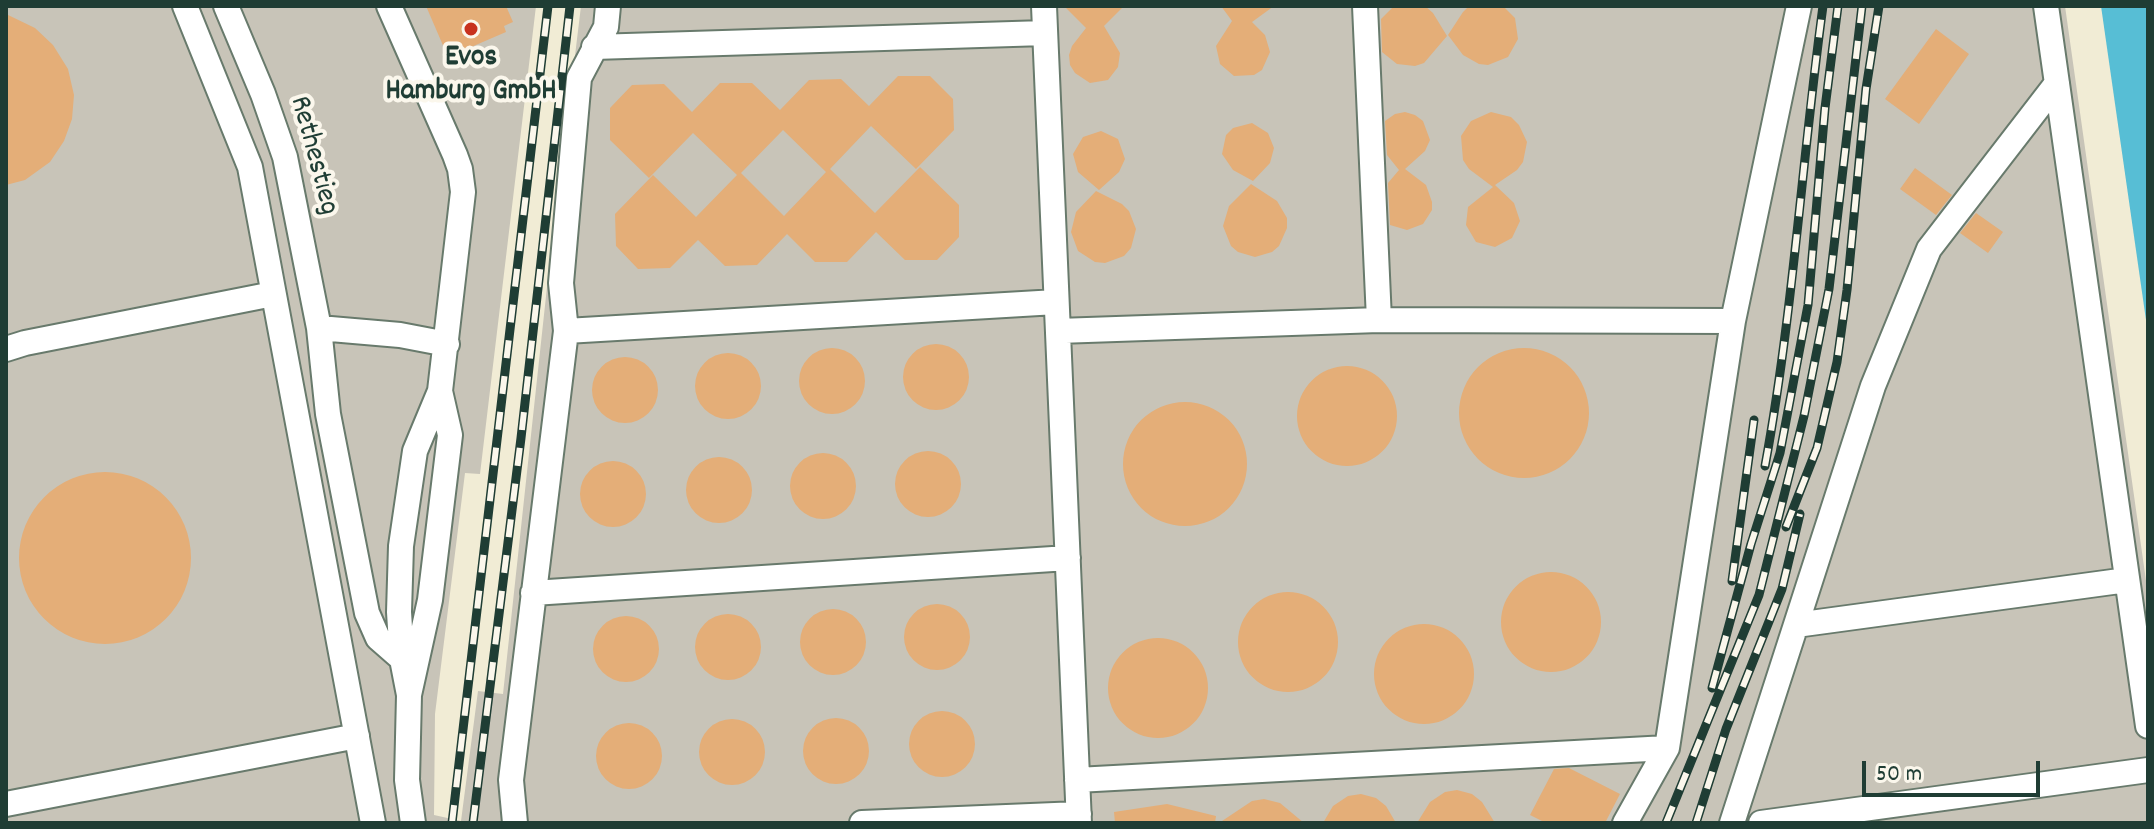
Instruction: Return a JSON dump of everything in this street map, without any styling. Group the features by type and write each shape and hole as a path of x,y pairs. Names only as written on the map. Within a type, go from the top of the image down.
{"street":[{"path":"185,6 250,167 373,823"},
{"name":"Rethestieg","path":"226,6 263,94 285,157 319,328 328,414 367,613 378,638 402,659"},
{"path":"389,6 460,169 463,206 440,391 415,451 399,572 402,659 409,695"},
{"path":"515,823 511,780 566,331 561,283 579,78 606,27 608,6"},
{"path":"862,823 1079,818 1044,6"},
{"path":"1365,6 1379,320"},
{"path":"1625,823 1667,748 1733,321 1799,6"},
{"path":"2046,6 2148,726"},
{"path":"594,47 1045,33"},
{"path":"1732,823 1873,386 1929,249 2057,83"},
{"path":"6,349 273,294"},
{"path":"566,331 1056,302"},
{"path":"1058,331 1379,320 1733,321"},
{"path":"319,328 400,335 447,344"},
{"path":"413,823 407,780 409,695 430,600 450,435 440,391"},
{"path":"533,593 1068,558"},
{"path":"1796,625 2127,580"},
{"path":"6,804 357,736"},
{"path":"1077,780 1667,748"},
{"path":"1761,823 2148,770"}],"shaded area":[{"path":"6,6 536,6 480,474 465,473 435,714 434,815 461,821 478,691 503,694 581,6 2065,6 2148,595 2148,823 6,823"}],"water":[{"path":"2101,6 2148,6 2148,334"}],"building":[{"name":"Evos Hamburg GmbH","path":"426,6 506,6 513,22 504,26 506,32 448,57"},
{"path":"1064,6 1124,6 1104,26 1120,53 1118,67 1108,80 1090,83 1075,73 1070,65 1072,46 1086,28"},
{"path":"1221,6 1274,6 1252,22 1265,35 1270,52 1262,70 1254,75 1234,76 1220,64 1216,46 1232,21"},
{"path":"1394,6 1425,6 1447,36 1424,63 1415,66 1397,64 1382,52 1381,19"},
{"path":"1469,6 1503,6 1515,18 1518,39 1508,57 1488,65 1479,64 1463,55 1448,35"},
{"path":"6,14 35,28 53,45 68,69 74,95 72,119 64,141 50,162 25,180 6,185"},
{"path":"1936,29 1969,54 1919,124 1885,99"},
{"path":"898,76 930,76 953,99 954,130 916,169 871,126 830,169 875,213 920,167 959,205 959,237 937,260 905,260 876,232 847,262 815,262 787,234 757,265 725,266 698,240 670,268 638,269 616,246 615,214 653,175 696,217 737,175 693,133 649,178 610,140 610,108 632,85 664,84 692,112 720,83 752,83 780,110 809,80 841,79 869,106","holes":["783,130 826,172 784,216 741,173"]},
{"path":"1405,112 1423,121 1430,140 1425,151 1405,169 1426,185 1432,202 1432,210 1423,224 1407,230 1390,225 1388,183 1399,170 1387,155 1385,121"},
{"path":"1491,112 1511,117 1519,125 1527,142 1523,162 1495,185 1514,203 1520,221 1512,238 1495,247 1476,242 1466,225 1468,207 1493,187 1469,169 1463,160 1461,136 1471,121"},
{"path":"1252,123 1268,133 1274,148 1270,163 1253,181 1233,170 1222,154 1226,135 1233,128"},
{"path":"1101,131 1118,139 1125,159 1119,172 1099,190 1078,172 1073,154 1083,137"},
{"path":"1915,168 1952,195 1936,215 1900,189"},
{"path":"1251,184 1277,201 1287,218 1287,228 1279,246 1272,252 1255,257 1238,252 1231,246 1223,226 1229,206"},
{"path":"1096,191 1122,204 1129,211 1136,229 1131,248 1124,256 1105,263 1095,262 1078,251 1071,232 1076,212"},
{"path":"1976,213 2003,232 1988,253 1960,233"},
{"path":"929,344 943,344 955,349 964,358 969,377 967,390 960,401 943,410 929,410 917,405 908,396 903,384 903,370 908,358 917,349"},
{"path":"825,348 839,348 851,353 860,362 865,381 863,394 856,405 839,414 825,414 813,409 804,400 799,388 799,374 804,362 813,353"},
{"path":"1524,348 1549,353 1570,367 1584,388 1589,413 1584,438 1570,459 1549,473 1524,478 1499,473 1478,459 1464,438 1459,413 1464,388 1478,367 1499,353"},
{"path":"721,353 735,353 747,358 756,367 761,386 759,399 752,410 735,419 721,419 709,414 700,405 695,393 695,379 700,367 709,358"},
{"path":"618,357 632,357 644,362 653,371 658,390 656,403 649,414 632,423 618,423 606,418 597,409 592,397 592,383 597,371 606,362"},
{"path":"1347,366 1366,370 1383,380 1393,397 1397,416 1393,435 1383,452 1366,462 1347,466 1328,462 1311,452 1301,435 1297,416 1301,397 1311,380 1328,370"},
{"path":"1185,402 1209,406 1229,420 1243,440 1247,464 1243,488 1229,508 1209,522 1185,526 1161,522 1141,508 1127,488 1123,464 1127,440 1141,420 1161,406"},
{"path":"921,451 935,451 947,456 956,465 961,484 959,497 952,508 935,517 921,517 909,512 900,503 895,491 895,477 900,465 909,456"},
{"path":"816,453 830,453 842,458 851,467 856,486 854,499 847,510 830,519 816,519 804,514 795,505 790,493 790,479 795,467 804,458"},
{"path":"725,457 743,466 750,477 750,503 743,514 732,521 713,523 695,514 688,503 686,484 695,466 706,459"},
{"path":"619,461 637,470 644,481 644,507 637,518 626,525 607,527 589,518 582,507 580,488 589,470 600,463"},
{"path":"105,472 138,478 166,497 185,525 191,558 185,591 166,619 138,638 105,644 72,638 44,619 25,591 19,558 25,525 44,497 72,478"},
{"path":"1551,572 1570,576 1587,586 1597,603 1601,622 1597,641 1587,658 1570,668 1551,672 1532,668 1515,658 1505,641 1501,622 1505,603 1515,586 1532,576"},
{"path":"1288,592 1307,596 1324,606 1334,623 1338,642 1334,661 1324,678 1307,688 1288,692 1269,688 1252,678 1242,661 1238,642 1242,623 1252,606 1269,596"},
{"path":"943,604 961,613 968,624 968,650 961,661 950,668 931,670 913,661 906,650 904,631 913,613 924,606"},
{"path":"839,609 857,618 864,629 864,655 857,666 846,673 827,675 809,666 802,655 800,636 809,618 820,611"},
{"path":"721,614 735,614 747,619 756,628 761,647 759,660 752,671 735,680 721,680 709,675 700,666 695,654 695,640 700,628 709,619"},
{"path":"632,616 650,625 657,636 657,662 650,673 639,680 620,682 602,673 595,662 593,643 602,625 613,618"},
{"path":"1424,624 1443,628 1460,638 1470,655 1474,674 1470,693 1460,710 1443,720 1424,724 1405,720 1388,710 1378,693 1374,674 1378,655 1388,638 1405,628"},
{"path":"1158,638 1177,642 1194,652 1204,669 1208,688 1204,707 1194,724 1177,734 1158,738 1139,734 1122,724 1112,707 1108,688 1112,669 1122,652 1139,642"},
{"path":"948,711 966,720 973,731 973,757 966,768 955,775 936,777 918,768 911,757 909,738 918,720 929,713"},
{"path":"829,718 843,718 855,723 864,732 869,751 867,764 860,775 843,784 829,784 817,779 808,770 803,758 803,744 808,732 817,723"},
{"path":"738,719 756,728 763,739 763,765 756,776 745,783 726,785 708,776 701,765 699,746 708,728 719,721"},
{"path":"635,723 653,732 660,743 660,769 653,780 642,787 623,789 605,780 598,769 596,750 605,732 616,725"},
{"path":"1569,768 1620,794 1605,823 1546,823 1530,815 1554,769"},
{"path":"1457,790 1472,794 1482,802 1495,823 1417,823 1430,802 1445,792"},
{"path":"1361,794 1376,798 1386,806 1396,823 1323,823 1333,806 1348,796"},
{"path":"1264,799 1280,803 1304,823 1219,823 1252,801"},
{"path":"1167,804 1216,816 1215,823 1115,823 1114,812"}],"railway":[{"path":"452,823 548,6"},
{"path":"473,823 570,6"},
{"path":"1765,466 1783,352 1823,6"},
{"path":"1712,688 1751,544 1780,453 1808,305 1825,108 1838,6"},
{"path":"1666,823 1759,595 1804,416 1829,289 1862,6"},
{"path":"1786,527 1817,448 1837,362 1866,89 1879,6"},
{"path":"1732,581 1754,420"},
{"path":"1696,823 1726,729 1782,589 1800,514"}],"place":[{"name":"Evos Hamburg GmbH","path":"471,29"}]}
